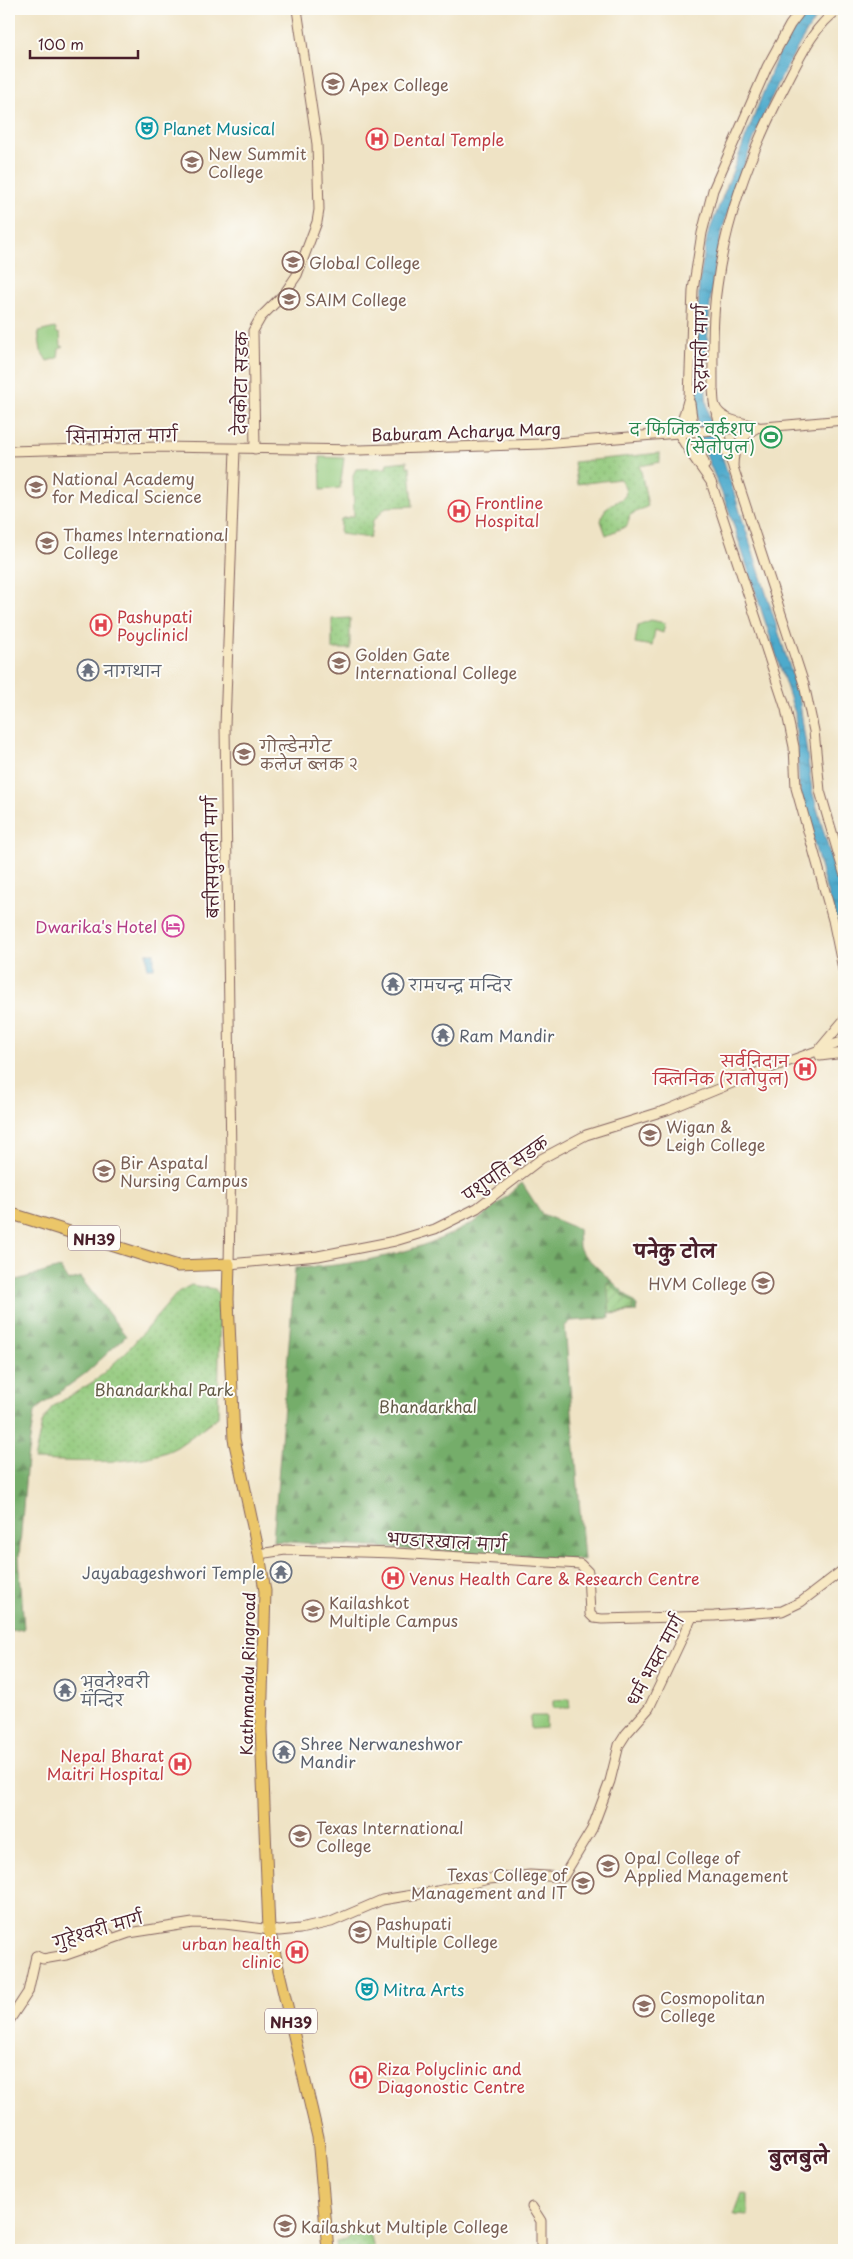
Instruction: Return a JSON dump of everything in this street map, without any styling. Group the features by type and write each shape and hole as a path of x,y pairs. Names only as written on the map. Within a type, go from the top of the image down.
{"highway":[{"name":"NH39","path":"9,1213 178,1266 229,1264"},
{"name":"Kathmandu Ringroad","path":"229,1264 228,1299 234,1439 259,1554 266,1605 262,1729 269,1927 318,2137 328,2250"}],"main road":[{"name":"देवकोटा सडक","path":"255,449 253,331 261,317 284,294 297,276 317,222 319,210 318,144 297,9"},
{"path":"802,9 790,25 767,67 713,190 702,233 693,290 689,397 696,440 792,730 796,788 833,920 844,974"},
{"name":"रुद्रमती मार्ग","path":"758,427 727,418 714,406 713,365 716,288 726,241 750,160 772,110 802,53 822,24 839,9"},
{"path":"689,397 679,433 680,438 687,445 711,482"},
{"path":"714,406 722,440 733,467 804,684 814,731 819,785 844,873"},
{"name":"Baburam Acharya Marg","path":"236,449 360,450 543,444 844,420"},
{"path":"733,467 733,455 736,444 746,434 758,427"},
{"name":"सिनामंगल मार्ग","path":"9,451 159,448 236,449"},
{"name":"बत्तीसपुतली मार्ग","path":"229,1264 231,1158 225,726 236,449"},
{"path":"844,1020 818,1051 820,1056 844,1054"},
{"name":"पशुपति सडक","path":"229,1264 318,1256 395,1240 435,1229 477,1208 541,1159 586,1135 659,1113 840,1043"},
{"name":"भण्डारखाल मार्ग","path":"259,1554 285,1550 387,1553 580,1564 588,1572 592,1616 602,1619 692,1617"},
{"name":"धर्म भक्त मार्ग","path":"288,1930 331,1922 382,1900 437,1891 489,1879 523,1875 563,1877 592,1829 610,1781 619,1745 649,1708 692,1617 782,1611 801,1602 844,1569"},
{"path":"9,2021 28,1992 36,1956 73,1948 124,1928 175,1919 207,1917 269,1927"},
{"name":"गुहेश्वरी मार्ग","path":"36,1956 43,1959 52,1958 88,1949 129,1933 175,1924 207,1922 288,1930"},
{"path":"532,2207 541,2221 541,2250"}],"green space":[{"path":"55,328 57,333 60,334 61,346 64,347 59,349 58,358 47,361 41,351 38,332"},
{"path":"660,453 660,462 640,466 648,506 630,515 627,526 606,535 601,521 603,513 610,505 623,498 626,492 624,486 620,479 577,484 574,462"},
{"path":"320,457 344,458 340,488 321,490"},
{"path":"407,461 407,466 410,467 413,506 386,507 373,521 370,538 340,534 341,519 354,516 353,475 356,469 386,468 387,463"},
{"path":"350,618 350,649 332,649 332,619"},
{"path":"651,620 665,623 663,633 655,630 652,646 635,643 638,625"},
{"name":"Bhandarkhal","path":"522,1183 542,1214 578,1229 579,1247 582,1253 637,1305 636,1312 609,1314 610,1318 571,1321 565,1326 584,1560 273,1541 295,1268 363,1261 430,1243 478,1220"},
{"path":"60,1268 68,1281 80,1277 126,1336 86,1373 39,1407 34,1414 27,1459 19,1557 24,1629 9,1631 9,1282"},
{"path":"607,1282 633,1304 632,1311 610,1313"},
{"name":"Bhandarkhal Park","path":"191,1285 215,1289 220,1297 218,1417 177,1447 145,1458 88,1462 34,1460 42,1423 52,1407 96,1380 127,1351 178,1292"},
{"path":"569,1699 570,1708 553,1708 553,1700"},
{"path":"530,1716 546,1716 546,1728 531,1729"},
{"path":"742,2193 748,2194 748,2216 734,2215"},
{"path":"370,2232 374,2250 337,2250 336,2242 347,2240 352,2233"}],"water":[{"path":"811,9 827,9 811,25 789,62 770,100 746,159 723,228 711,295 706,395 713,432 799,696 812,790 844,904 844,956 799,787 795,713 728,508 701,443 695,402 699,283 707,237 777,57 799,21"},
{"path":"147,953 154,953 154,968 147,968"}],"place":[{"name":"Apex College","path":"333,84"},
{"name":"Planet Musical","path":"147,128"},
{"name":"Dental Temple","path":"377,139"},
{"name":"New Summit College","path":"192,162"},
{"name":"Global College","path":"293,262"},
{"name":"SAIM College","path":"289,299"},
{"name":"द फिजिक वर्कशप (सेतोपुल)","path":"771,437"},
{"name":"National Academy for Medical Science","path":"36,487"},
{"name":"Frontline Hospital","path":"459,511"},
{"name":"Thames International College","path":"47,543"},
{"name":"Pashupati Poyclinicl","path":"101,625"},
{"name":"Golden Gate International College","path":"339,663"},
{"name":"नागथान","path":"88,670"},
{"name":"गोल्डेनगेट कलेज ब्लक २","path":"244,754"},
{"name":"Dwarika's Hotel","path":"173,926"},
{"name":"रामचन्द्र मन्दिर","path":"393,984"},
{"name":"Ram Mandir","path":"443,1035"},
{"name":"सर्वनिदान क्लिनिक (रातोपुल)","path":"805,1069"},
{"name":"Wigan & Leigh College","path":"650,1135"},
{"name":"Bir Aspatal Nursing Campus","path":"104,1171"},
{"name":"HVM College","path":"763,1283"},
{"name":"Jayabageshwori Temple","path":"281,1572"},
{"name":"Venus Health Care & Research Centre","path":"393,1578"},
{"name":"Kailashkot Multiple Campus","path":"313,1611"},
{"name":"भुवनेश्वरी मन्दिर","path":"65,1690"},
{"name":"Shree Nerwaneshwor Mandir","path":"284,1752"},
{"name":"Nepal Bharat Maitri Hospital","path":"180,1764"},
{"name":"Texas International College","path":"300,1836"},
{"name":"Opal College of Applied Management","path":"608,1866"},
{"name":"Texas College of Management and IT","path":"583,1883"},
{"name":"Pashupati Multiple College","path":"360,1932"},
{"name":"urban health clinic","path":"297,1952"},
{"name":"Mitra Arts","path":"367,1989"},
{"name":"Cosmopolitan College","path":"644,2006"},
{"name":"Riza Polyclinic and Diagonostic Centre","path":"361,2077"},
{"name":"Kailashkut Multiple College","path":"285,2226"}],"district":[{"name":"पनेकु टोल","path":"675,1250"},
{"name":"बुलबुले","path":"799,2156"}]}
